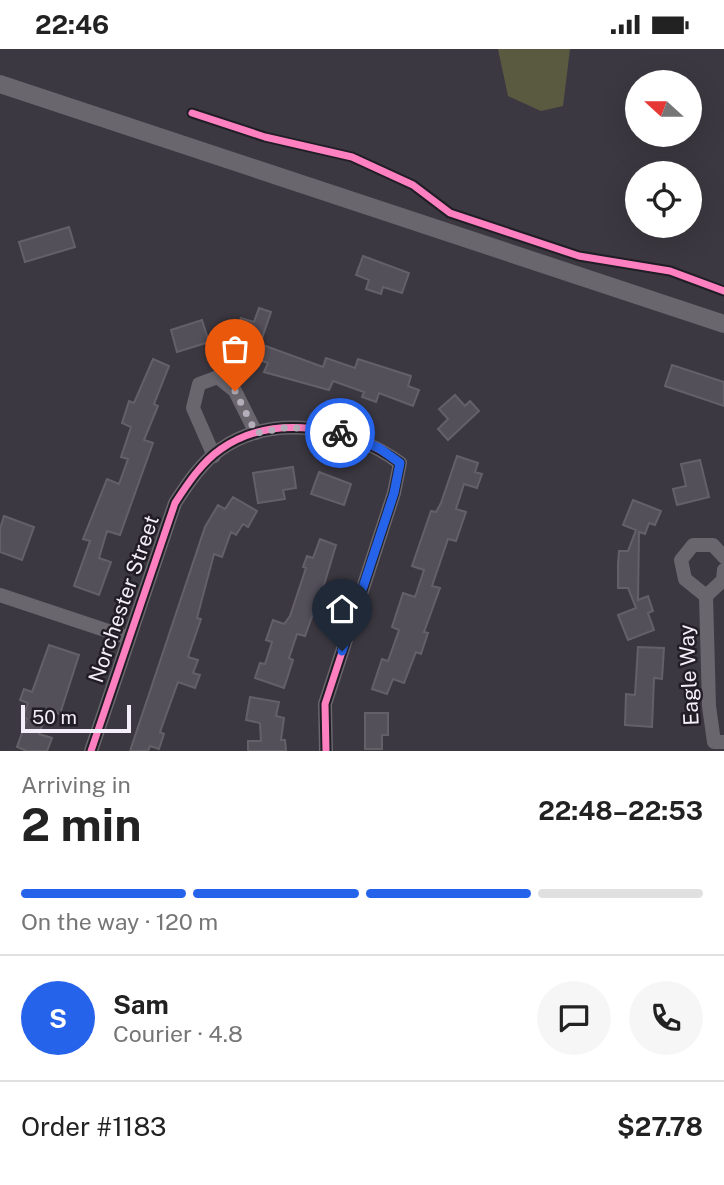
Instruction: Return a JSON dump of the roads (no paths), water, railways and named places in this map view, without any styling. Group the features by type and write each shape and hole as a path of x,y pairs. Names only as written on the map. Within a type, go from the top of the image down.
{"street":[{"path":"0,84 724,324"},
{"path":"214,456 193,408 199,384 218,377 235,391 256,433"},
{"name":"Norchester Street","path":"91,751 175,503 191,479 214,456 256,433 289,427 331,431 379,448 400,463 394,493 325,704 326,751"},
{"name":"Eagle Way","path":"706,596 685,579 681,560 693,545 713,545 724,557"},
{"name":"Eagle Way","path":"724,570 723,580 706,596 709,706 714,742 724,742"},
{"path":"0,595 129,638"}]}
